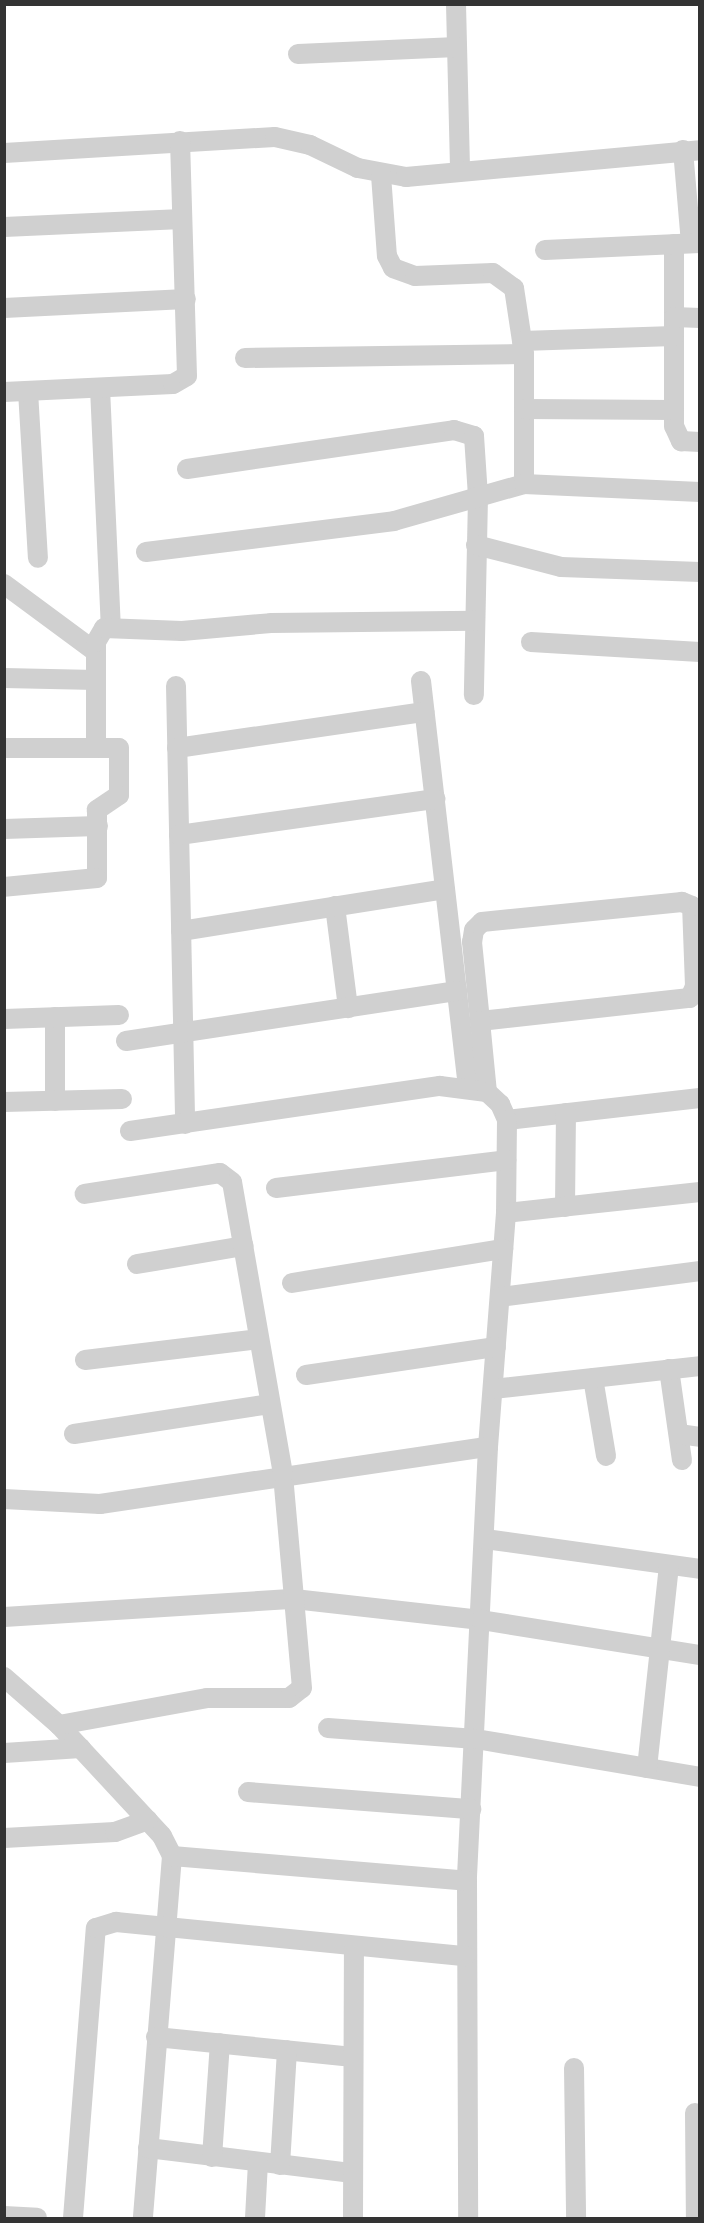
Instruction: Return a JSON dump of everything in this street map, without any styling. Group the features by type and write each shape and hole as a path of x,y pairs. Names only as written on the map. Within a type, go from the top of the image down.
{"street":[{"path":"456,4 459,171"},
{"path":"298,54 457,47"},
{"path":"4,153 180,141 291,139 381,175 459,171 691,150 688,243 674,327 674,410 676,436 699,442"},
{"path":"4,393 182,382 189,366 180,141"},
{"path":"381,175 387,256 393,268 415,276 493,273 506,278 514,288 523,348 524,484"},
{"path":"4,227 182,219"},
{"path":"545,250 688,243"},
{"path":"4,308 186,299"},
{"path":"245,358 523,348 674,327 699,318"},
{"path":"100,388 111,626"},
{"path":"28,391 38,558"},
{"path":"524,409 674,410"},
{"path":"187,469 460,431 474,436 477,443 478,497 474,695"},
{"path":"146,552 393,521 524,484 699,492"},
{"path":"476,545 561,567 699,572"},
{"path":"4,584 96,652"},
{"path":"96,748 96,652 99,633 111,626 182,631 271,622 475,621"},
{"path":"531,642 699,652"},
{"path":"4,678 96,680"},
{"path":"421,681 468,1087"},
{"path":"176,686 185,1124"},
{"path":"177,748 424,712"},
{"path":"4,748 119,748 119,795 100,804 97,878 4,887"},
{"path":"179,835 435,799"},
{"path":"4,829 98,825"},
{"path":"181,931 445,889"},
{"path":"480,1021 690,998 696,986 692,906 682,902 482,922 474,930 471,942 487,1092"},
{"path":"335,906 348,1008"},
{"path":"126,1041 458,991"},
{"path":"4,1019 119,1015"},
{"path":"55,1017 55,1101"},
{"path":"130,1131 440,1086 468,1087 487,1092 500,1104 507,1120 506,1213 488,1447 476,1739 467,1881 465,1956 468,2218"},
{"path":"507,1120 699,1098"},
{"path":"4,1101 122,1100"},
{"path":"565,1207 566,1113"},
{"path":"276,1188 506,1160"},
{"path":"59,1725 207,1698 296,1696 302,1688 283,1474 232,1182 220,1173 85,1194"},
{"path":"506,1213 699,1192"},
{"path":"137,1264 243,1246"},
{"path":"292,1283 503,1249"},
{"path":"500,1297 699,1271"},
{"path":"85,1360 259,1339"},
{"path":"306,1375 496,1347"},
{"path":"493,1389 699,1366"},
{"path":"669,1369 682,1460"},
{"path":"593,1378 606,1456"},
{"path":"74,1434 270,1404"},
{"path":"679,1434 699,1437"},
{"path":"4,1499 100,1504 283,1474 488,1447"},
{"path":"484,1539 699,1569"},
{"path":"647,1768 669,1565"},
{"path":"4,1617 294,1599 481,1620 699,1655"},
{"path":"4,1677 59,1725 81,1748 148,1820 172,1856 164,1930 143,2218"},
{"path":"328,1728 476,1739 699,1777"},
{"path":"4,1753 81,1748"},
{"path":"248,1791 471,1809"},
{"path":"4,1838 115,1832 148,1820"},
{"path":"172,1856 467,1881"},
{"path":"73,2218 96,1928 116,1922 164,1930 465,1956"},
{"path":"353,2218 354,1948"},
{"path":"156,2037 353,2057"},
{"path":"212,2157 220,2043"},
{"path":"280,2165 287,2050"},
{"path":"574,2068 576,2218"},
{"path":"695,2113 696,2218"},
{"path":"148,2148 352,2173"},
{"path":"255,2218 258,2163"},
{"path":"4,2216 37,2218"}]}
